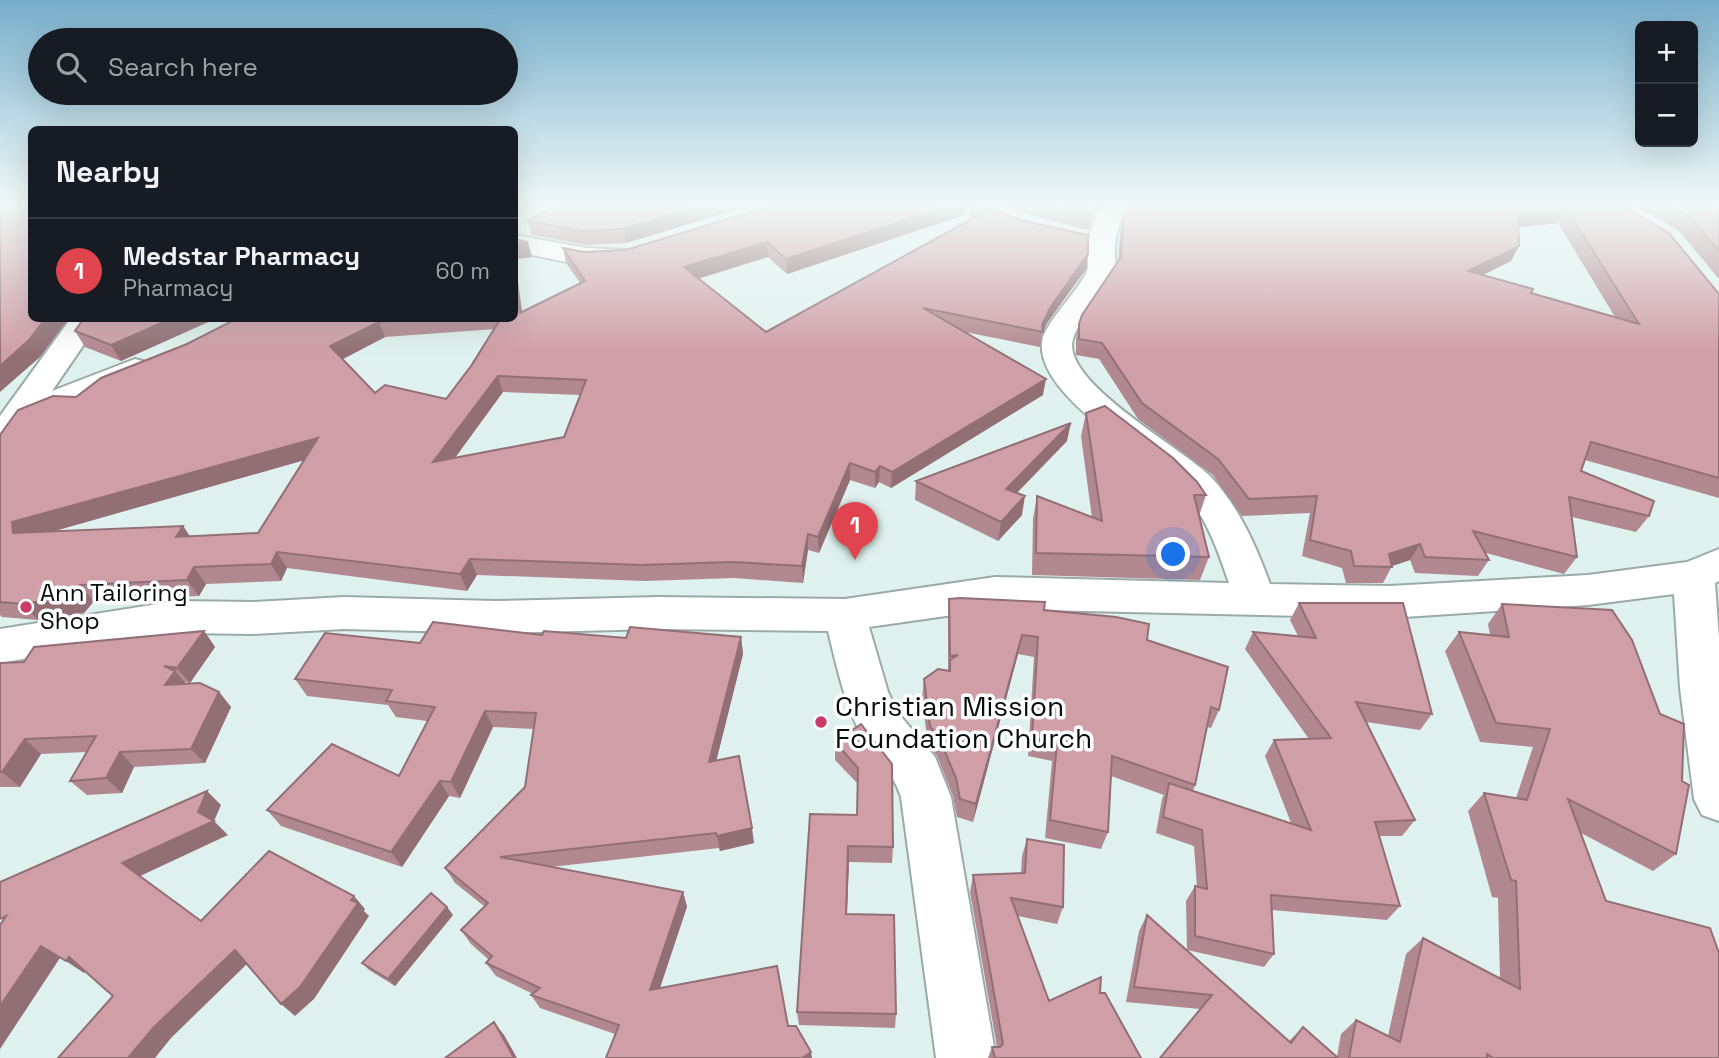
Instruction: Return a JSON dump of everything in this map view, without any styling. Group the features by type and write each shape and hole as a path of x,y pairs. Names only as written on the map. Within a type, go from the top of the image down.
{"street":[{"path":"578,254 608,257 620,254"},
{"path":"1096,254 1102,269 1098,279 1057,340 1055,350 1062,365 1086,397 1196,484 1233,534 1255,597"},
{"path":"0,442 84,322"},
{"path":"20,416 159,360"},
{"path":"0,646 177,617 251,618 344,613 495,617 657,613 845,615 995,593 1389,601 1588,590 1706,570 1698,657 1710,755 1719,799"},
{"path":"845,615 865,692 881,727 918,772 926,797 966,1058"}],"building":[{"path":"0,254 28,254 28,322 43,322 28,341 0,366"},
{"path":"567,254 726,254 684,267 766,332 907,254 1088,254 1050,308 1042,325 1043,332 923,308 1046,379 892,472 880,466 875,472 850,463 818,537 808,534 802,566 732,562 641,565 470,559 460,574 277,552 271,564 194,567 187,580 80,585 69,597 23,604 0,602 0,435 18,410 53,396 76,397 101,378 187,344 230,322 379,322 330,346 375,393 385,385 446,399 498,322 518,322 518,300 520,313 585,281","holes":["498,376 586,380 564,437 433,462","318,438 258,533 176,537 183,526 13,533 12,522"]},
{"path":"781,254 800,254 786,259"},
{"path":"1121,254 1502,254 1468,271 1533,289 1531,293 1639,324 1595,254 1687,254 1719,294 1719,478 1591,442 1581,471 1654,501 1649,516 1569,497 1577,557 1473,531 1489,560 1425,557 1420,544 1389,554 1392,567 1354,566 1351,551 1310,540 1317,496 1249,499 1218,459 1142,403 1102,343 1079,339 1082,315"},
{"path":"81,322 164,322 111,345 75,331"},
{"path":"1105,406 1173,458 1206,495 1194,495 1209,557 1036,553 1037,496 1102,521 1086,413"},
{"path":"1071,423 1006,489 1025,496 1001,522 916,481"},
{"path":"949,599 1045,602 1044,610 1116,617 1149,624 1147,640 1228,667 1219,710 1211,707 1195,785 1112,756 1108,832 1050,820 1057,743 1032,738 1038,637 1022,635 976,804 960,799 956,778 939,738 930,726 924,679 938,669 950,671 950,660 958,655 950,656"},
{"path":"1299,603 1403,603 1432,714 1356,702 1415,820 1375,822 1400,906 1271,895 1274,954 1195,936 1195,886 1207,889 1202,830 1163,817 1169,783 1311,830 1274,740 1331,738 1253,632 1316,638"},
{"path":"1502,604 1612,610 1632,640 1660,714 1684,724 1682,781 1689,785 1676,854 1568,799 1606,901 1710,928 1719,953 1719,1058 1493,1058 1487,1054 1487,1058 1349,1058 1356,1020 1400,1042 1423,938 1520,989 1516,881 1511,880 1484,793 1527,800 1550,729 1496,723 1459,632 1509,637"},
{"path":"433,622 542,635 544,631 626,638 630,627 741,637 709,762 739,756 752,828 717,836 716,833 500,857 683,892 650,990 777,966 788,1026 796,1026 811,1052 802,1058 606,1058 619,1025 531,995 540,988 486,963 492,956 461,930 488,903 445,868 525,787 536,713 485,711 451,782 440,781 391,852 267,810 332,744 399,776 435,707 386,701 392,690 295,679 325,633 420,643"},
{"path":"204,631 177,668 164,666 175,671 165,685 200,683 219,692 191,749 120,752 106,778 70,781 96,736 25,739 0,772 0,663 24,662 34,647"},
{"path":"861,724 892,764 893,847 848,846 846,914 894,915 896,1014 797,1012 810,814 857,815 858,768 835,742"},
{"path":"207,791 198,812 214,821 122,863 201,921 269,851 354,896 351,900 358,903 300,987 281,1004 235,950 154,1027 128,1058 58,1058 113,996 69,957 66,961 41,946 0,1006 0,925 6,916 0,919 0,882"},
{"path":"1027,839 1064,845 1063,907 1011,898 1049,1001 1101,977 1100,993 1105,993 1141,1058 995,1058 992,1047 1000,1047 1003,1044 973,875 1025,873"},
{"path":"431,893 447,907 388,979 362,963"},
{"path":"1147,915 1291,1043 1303,1027 1338,1058 1160,1058 1212,995 1134,987"},
{"path":"494,1022 514,1058 445,1058"}],"place":[{"name":"Medstar Pharmacy","path":"855,560"},
{"name":"Ann Tailoring Shop","path":"26,607"},
{"name":"Christian Mission Foundation Church","path":"821,722"}]}
